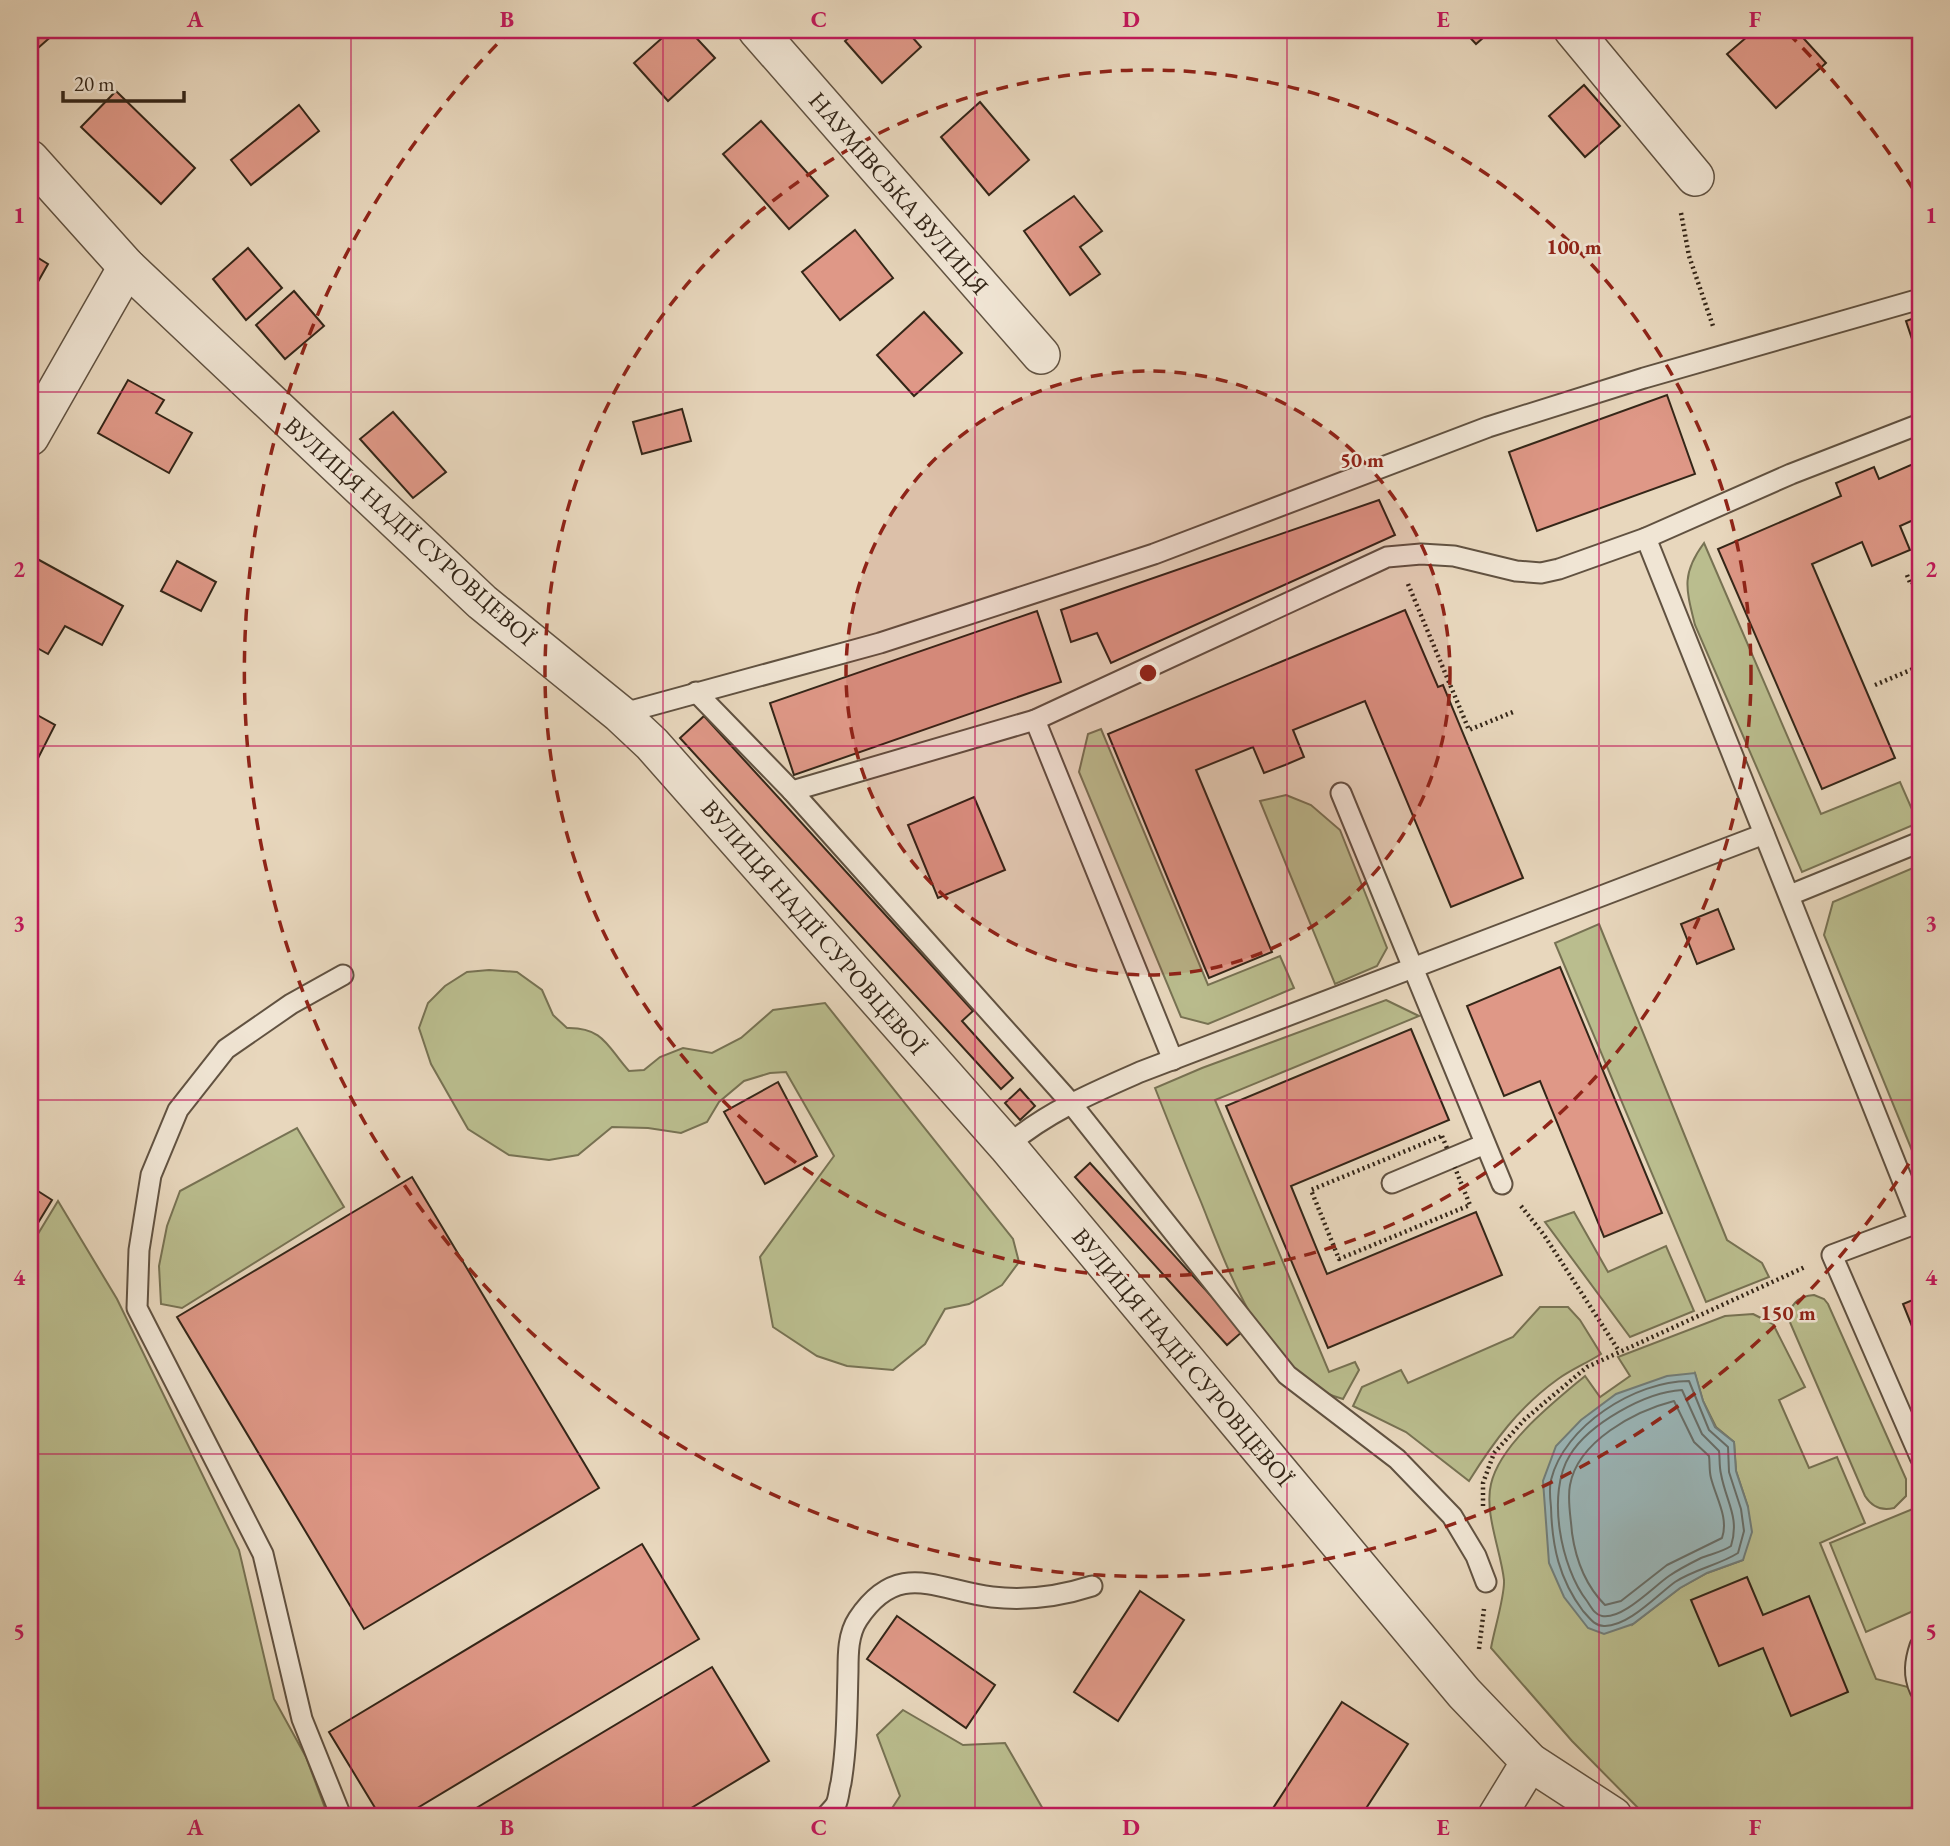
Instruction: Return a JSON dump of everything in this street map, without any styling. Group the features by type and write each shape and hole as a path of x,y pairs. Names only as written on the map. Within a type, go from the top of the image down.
{"street":[{"name":"НАУМІВСЬКА ВУЛИЦЯ","path":"758,30 1041,355"},
{"path":"1573,30 1695,177"},
{"name":"ВУЛИЦЯ НАДІЇ СУРОВЦЕВОЇ","path":"30,159 127,267 482,602 620,714 652,744 1007,1146 1464,1693 1530,1762 1612,1816"},
{"path":"30,437 127,267"},
{"path":"1497,1816 1530,1762"}],"lane":[{"path":"620,714 880,643 1154,554 1488,428 1644,378 1920,299"},
{"path":"793,791 1035,720 1374,563 1396,556 1421,554 1454,556 1516,571 1541,573 1559,569 1646,538 1791,474 1920,424"},
{"path":"1646,538 1920,1222 1832,1255 1920,1457"},
{"path":"696,692 793,791 1070,1102 1287,1375 1397,1459 1452,1516 1476,1556 1486,1581"},
{"path":"1035,720 1173,1060"},
{"path":"1341,793 1502,1184"},
{"path":"1007,1146 1029,1127 1070,1102 1764,834"},
{"path":"1790,895 1920,842"},
{"path":"341,1816 302,1719 263,1554 137,1308 139,1250 151,1175 178,1110 226,1049 291,1004 343,975"},
{"path":"1392,1183 1485,1144"},
{"path":"826,1816 837,1803 846,1755 849,1645 855,1623 867,1605 896,1584 933,1583 990,1597 1025,1599 1063,1596 1092,1586"},
{"path":"1920,1646 1915,1661 1920,1690"}],"path":[{"path":"1695,177 1676,190 1689,256 1724,356"},
{"path":"1396,556 1469,730 1513,712"},
{"path":"1906,575 1911,584 1920,580"},
{"path":"1875,685 1920,666"},
{"path":"1502,1184 1544,1235 1619,1351"},
{"path":"1483,1514 1483,1483 1494,1453 1525,1419 1587,1367 1832,1255"},
{"path":"1464,1693 1481,1642 1486,1581"}],"green space":[{"path":"1704,543 1821,814 1900,782 1918,823 1802,872 1695,625 1688,582 1692,564"},
{"path":"1101,729 1208,985 1280,956 1294,988 1208,1024 1181,1017 1079,772 1088,734"},
{"path":"1286,795 1311,805 1340,830 1387,948 1377,966 1335,984 1260,801"},
{"path":"1920,865 1920,1170 1824,935 1833,902"},
{"path":"1599,924 1727,1240 1762,1263 1769,1277 1706,1302 1555,943"},
{"path":"467,972 517,972 542,990 553,1015 567,1028 589,1031 604,1040 629,1071 644,1070 660,1057 683,1048 712,1053 741,1038 773,1010 825,1003 1013,1239 1019,1262 1002,1285 969,1304 945,1309 925,1344 893,1370 847,1366 817,1356 773,1327 760,1257 834,1156 786,1072 770,1073 744,1081 719,1102 707,1122 681,1133 648,1128 612,1127 578,1155 549,1160 509,1155 468,1129 431,1064 419,1028 428,1003 445,986"},
{"path":"1386,1000 1419,1016 1215,1100 1329,1372 1355,1362 1359,1370 1343,1399 1316,1388 1292,1369 1271,1346 1253,1318 1237,1289 1155,1088"},
{"path":"297,1128 344,1207 182,1308 161,1304 159,1266 167,1226 180,1191"},
{"path":"58,1201 117,1299 239,1550 274,1699 306,1757 328,1816 30,1816 30,1247"},
{"path":"1574,1212 1608,1272 1666,1246 1694,1311 1630,1337 1545,1222"},
{"path":"1814,1295 1828,1304 1906,1479 1906,1496 1894,1508 1878,1507 1865,1496 1789,1320 1796,1302 1803,1297"},
{"path":"1540,1307 1568,1307 1580,1320 1601,1354 1563,1375 1531,1401 1498,1439 1469,1481 1406,1432 1353,1406 1362,1387 1401,1370 1408,1383 1513,1337"},
{"path":"1753,1314 1773,1324 1805,1387 1779,1400 1809,1468 1837,1457 1865,1523 1820,1543 1876,1679 1912,1688 1920,1707 1920,1807 1804,1816 1646,1816 1572,1741 1491,1648 1504,1580 1491,1519 1489,1495 1496,1469 1505,1454 1530,1425 1585,1376 1600,1397 1630,1376 1618,1357 1725,1316","holes":["1695,1374 1703,1401 1716,1427 1734,1442 1736,1471 1748,1507 1743,1560 1707,1573 1680,1588 1633,1624"]},
{"path":"1920,1506 1920,1608 1866,1632 1830,1543"},
{"path":"903,1710 963,1745 1005,1743 1047,1816 887,1816 900,1796 877,1735"}],"water":[{"path":"1695,1373 1703,1401 1715,1427 1734,1442 1736,1471 1748,1507 1752,1532 1743,1560 1707,1573 1680,1588 1633,1624 1604,1634 1588,1628 1564,1597 1549,1563 1543,1481 1556,1446 1581,1420 1616,1394 1667,1376"}],"building":[{"path":"30,30 50,30 54,34 30,55"},
{"path":"671,30 689,30 715,58 668,101 634,63"},
{"path":"858,30 906,30 921,47 882,83 845,41"},
{"path":"1463,30 1492,30 1476,44"},
{"path":"1755,30 1796,30 1826,63 1776,108 1727,54"},
{"path":"1584,85 1620,126 1585,157 1549,116"},
{"path":"116,91 195,168 161,204 81,127"},
{"path":"980,102 1029,160 989,195 941,137"},
{"path":"299,105 319,131 251,185 231,160"},
{"path":"761,121 828,196 789,229 723,154"},
{"path":"1074,196 1102,231 1080,247 1100,274 1070,295 1024,231"},
{"path":"855,230 893,278 840,320 802,272"},
{"path":"248,248 282,288 246,320 213,279"},
{"path":"30,253 48,264 30,296"},
{"path":"294,291 324,326 285,359 256,325"},
{"path":"924,312 962,353 914,396 877,355"},
{"path":"1920,316 1920,363 1906,321"},
{"path":"128,380 164,400 156,413 192,433 169,473 98,433"},
{"path":"1667,395 1695,474 1537,531 1509,452"},
{"path":"682,409 691,441 642,454 633,422"},
{"path":"393,412 446,472 413,498 360,439"},
{"path":"1920,461 1920,517 1900,526 1910,550 1872,566 1862,542 1812,564 1895,758 1822,789 1718,549 1841,496 1836,483 1874,467 1879,479"},
{"path":"1379,500 1395,535 1111,663 1097,633 1071,642 1061,610"},
{"path":"30,555 123,606 102,645 65,626 48,654 30,644"},
{"path":"177,561 216,582 201,611 161,591"},
{"path":"1405,610 1438,687 1443,685 1523,878 1451,907 1365,701 1293,730 1304,757 1285,765 1264,773 1253,747 1196,770 1272,952 1209,978 1108,734"},
{"path":"1037,611 1061,682 794,775 770,703"},
{"path":"30,711 55,725 30,774"},
{"path":"704,716 973,1011 962,1021 1013,1078 1001,1089 680,738"},
{"path":"974,797 1005,870 938,898 908,825"},
{"path":"1718,909 1734,949 1697,964 1681,924"},
{"path":"1560,967 1662,1213 1604,1237 1540,1081 1504,1096 1467,1006"},
{"path":"1411,1029 1449,1120 1291,1186 1327,1274 1476,1212 1502,1275 1328,1348 1226,1106"},
{"path":"778,1082 817,1156 765,1184 724,1112"},
{"path":"1020,1089 1035,1106 1020,1120 1005,1103"},
{"path":"1090,1163 1243,1331 1227,1345 1075,1177"},
{"path":"412,1177 599,1488 364,1629 177,1317"},
{"path":"30,1186 52,1200 30,1236"},
{"path":"1920,1297 1920,1346 1903,1304"},
{"path":"642,1544 699,1639 404,1816 380,1816 329,1732"},
{"path":"1747,1577 1763,1615 1809,1596 1848,1692 1791,1716 1763,1648 1719,1666 1691,1600"},
{"path":"1140,1591 1184,1620 1118,1721 1074,1692"},
{"path":"897,1616 995,1685 966,1728 867,1659"},
{"path":"712,1667 769,1761 678,1816 463,1816"},
{"path":"1342,1702 1408,1744 1361,1816 1268,1816"}]}
